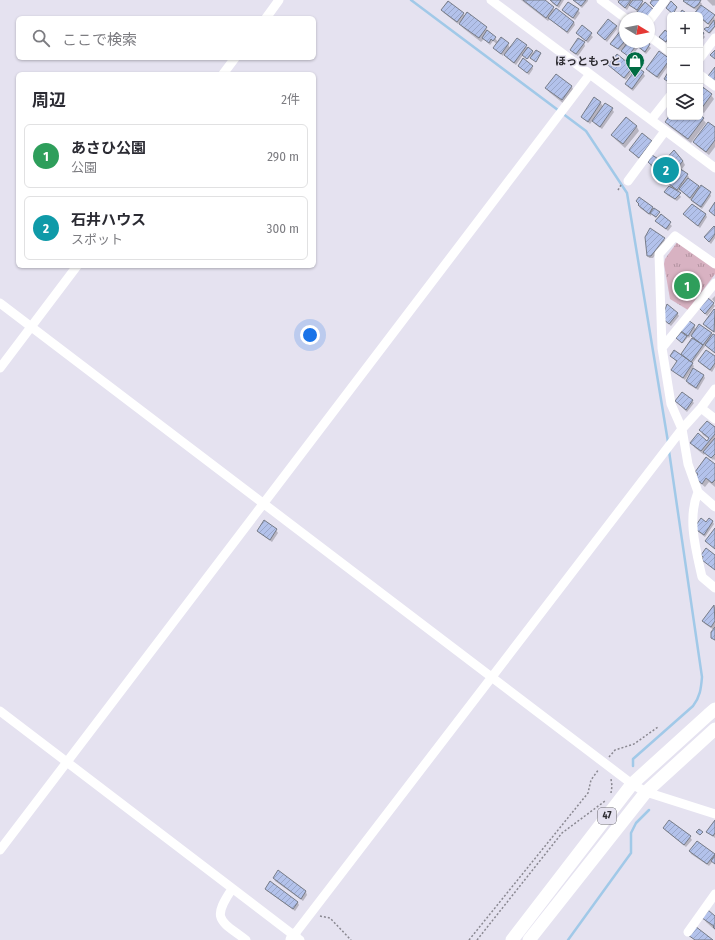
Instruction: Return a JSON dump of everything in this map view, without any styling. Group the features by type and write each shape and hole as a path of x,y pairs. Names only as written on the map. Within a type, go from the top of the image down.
{"highway":[{"name":"47","path":"512,940 632,784 708,714 715,710"},
{"name":"47","path":"529,940 646,792 715,729"}],"street":[{"path":"267,16 279,0"},
{"path":"491,0 715,168"},
{"path":"601,0 619,14"},
{"path":"655,13 665,0"},
{"path":"703,54 715,38"},
{"path":"655,41 667,50"},
{"path":"224,72 234,60"},
{"path":"0,850 590,74"},
{"path":"703,77 715,86"},
{"path":"651,120 667,100"},
{"path":"628,181 665,131"},
{"path":"715,264 675,236 659,254 662,348 671,404 682,429 688,464 698,492 715,507"},
{"path":"0,368 75,268"},
{"path":"662,348 715,283"},
{"path":"0,303 632,784 646,792 715,814"},
{"path":"0,711 232,888 295,938 310,915 682,429 701,408 715,389"},
{"path":"701,408 715,419"},
{"path":"698,492 695,500 693,537 702,578 715,588"},
{"path":"232,888 220,908 221,919 226,926 246,940"},
{"path":"688,932 715,894"}],"path":[{"path":"469,940 588,793 591,780 615,750 634,744 658,727"},
{"path":"477,940 562,833 609,797 612,786 611,778"},
{"path":"310,915 330,918 351,940"}],"green space":[{"path":"678,241 715,262 715,274 688,310 670,299 664,264 665,259"}],"building":[{"path":"523,0 545,0 554,7 546,18"},
{"path":"550,0 561,0 557,6"},
{"path":"573,0 586,0 581,6"},
{"path":"620,0 631,0 625,8 618,2"},
{"path":"633,0 643,1 637,10 629,5"},
{"path":"652,0 661,0 655,8 650,3"},
{"path":"701,0 694,8 683,1"},
{"path":"448,1 464,13 457,22 441,10"},
{"path":"671,1 677,7 674,12 671,12 666,8"},
{"path":"568,2 579,9 573,18 562,10"},
{"path":"645,2 653,9 651,12 637,12"},
{"path":"701,5 715,15 708,24 703,20 703,12 695,12"},
{"path":"556,8 574,22 567,32 548,18"},
{"path":"467,12 487,27 479,38 459,24"},
{"path":"608,19 617,26 605,40 597,33"},
{"path":"714,20 715,26 709,33 704,29 707,27 708,28"},
{"path":"582,25 592,33 586,41 576,33"},
{"path":"487,30 496,37 493,41 491,39 489,43 482,38"},
{"path":"665,30 667,32 666,42 659,37"},
{"path":"619,33 619,48 618,49 610,44"},
{"path":"501,37 509,43 501,54 493,48"},
{"path":"517,38 527,45 514,63 504,55"},
{"path":"578,38 585,42 576,54 570,50"},
{"path":"528,47 533,51 527,59 522,55"},
{"path":"623,48 634,48 628,56 621,51"},
{"path":"640,48 648,48 645,52"},
{"path":"536,50 541,53 536,62 530,58"},
{"path":"715,50 715,59 710,55"},
{"path":"659,51 667,57 667,63 657,77 646,69"},
{"path":"617,54 633,67 624,78 608,65"},
{"path":"523,58 533,66 527,73 518,66"},
{"name":"ほっともっと","path":"637,67 644,72 632,89 625,84"},
{"path":"715,67 715,81 708,76"},
{"path":"556,74 572,86 562,100 545,88"},
{"path":"667,74 667,81 664,79"},
{"path":"703,87 712,94 703,106"},
{"path":"594,97 601,102 588,122 581,117"},
{"path":"605,103 613,108 600,127 592,121"},
{"path":"626,117 637,126 623,144 611,135"},
{"path":"667,119 702,120 688,139 665,122"},
{"path":"708,122 715,127 715,140 706,152 693,142"},
{"path":"642,133 652,141 639,158 629,150"},
{"path":"674,150 683,161 667,179 648,162 652,155 663,162"},
{"path":"679,168 688,174 677,190 669,184"},
{"path":"688,178 699,186 690,198 679,189"},
{"path":"701,185 711,192 701,207 691,200"},
{"path":"669,186 681,193 675,199 664,192"},
{"path":"639,197 653,207 649,214 638,205 639,204 636,201"},
{"path":"715,202 715,216 709,211"},
{"path":"692,204 706,214 698,226 683,214"},
{"path":"654,208 660,212 656,217 650,213"},
{"path":"661,214 671,222 666,229 655,221"},
{"path":"714,226 715,234 709,242 704,237"},
{"path":"650,228 665,238 651,256 647,256 645,237"},
{"path":"708,298 714,303 705,314 699,308"},
{"path":"667,304 678,313 669,324 662,318"},
{"path":"714,309 715,310 714,332 703,324"},
{"path":"688,320 695,325 688,336 681,331"},
{"path":"699,324 712,333 703,345 691,336"},
{"path":"681,332 687,336 682,343 676,338"},
{"path":"713,334 715,335 715,353 705,345"},
{"path":"692,338 703,345 691,362 681,354"},
{"path":"674,350 693,363 683,378 671,370 677,361 670,356"},
{"path":"706,350 715,356 715,363 710,370 698,361"},
{"path":"693,368 704,375 696,388 686,381"},
{"path":"682,392 693,400 686,410 675,401"},
{"path":"707,421 715,427 715,434 701,451 690,443 698,433 707,441 709,438 699,430"},
{"path":"715,438 715,454 711,458 703,452"},
{"path":"706,457 715,464 715,480 712,483 706,478 702,484 695,478 698,474 695,472"},
{"path":"701,518 706,522 709,518 713,521 704,535 694,528"},
{"path":"264,520 277,529 270,540 257,531"},
{"path":"715,528 715,549 705,541"},
{"path":"706,548 715,555 715,570 702,560 703,557 701,555"},
{"path":"714,605 715,621 711,627 702,621"},
{"path":"715,627 715,640 711,638 711,632"},
{"path":"669,820 691,836 684,845 663,828"},
{"path":"715,820 715,833 713,836 706,832"},
{"path":"699,829 703,832 700,835 696,832"},
{"path":"697,841 715,854 707,864 689,851"},
{"path":"715,855 715,864 711,861"},
{"path":"278,870 306,891 301,899 273,878"},
{"path":"270,881 298,902 293,909 265,889"},
{"path":"708,910 715,916 715,929 713,927 714,926 702,918"},
{"path":"695,926 713,940 695,940 688,935"}],"waterway":[{"path":"411,0 586,131 627,193 668,442"},
{"path":"633,766 633,759 693,706 699,696 702,677 669,451"},
{"path":"568,940 631,853 631,833 636,823 649,810"}],"place":[{"name":"ほっともっと","path":"635,78"},
{"name":"石井ハウス","path":"666,170"},
{"name":"あさひ公園","path":"687,286"}]}
